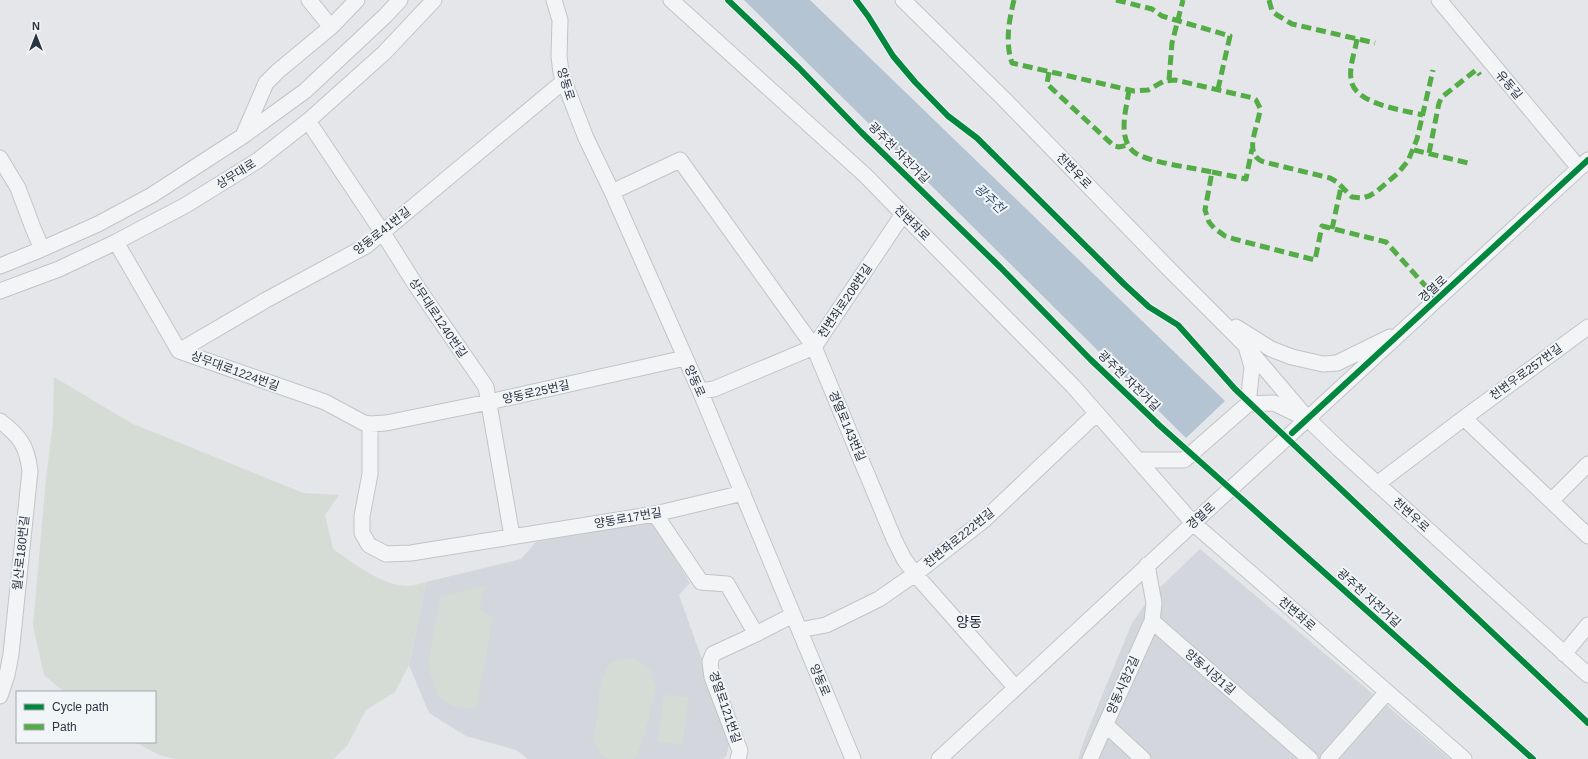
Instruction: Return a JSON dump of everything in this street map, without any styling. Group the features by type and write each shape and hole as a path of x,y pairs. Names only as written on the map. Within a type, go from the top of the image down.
{"street":[{"path":"308,0 331,27"},
{"path":"243,136 266,83 278,71 331,27 357,0"},
{"path":"0,266 98,224 152,195 243,136 306,91 400,0"},
{"name":"상무대로","path":"0,291 59,269 116,242 186,205 257,161 308,121 384,53 434,0"},
{"name":"양동로","path":"554,0 560,20 559,56 561,73 586,138 612,192 700,391 853,759"},
{"path":"560,20 563,0"},
{"name":"천변좌로","path":"672,0 866,176 1073,386 1193,523 1464,759"},
{"name":"천변우로","path":"903,0 1005,100 1163,264 1244,344 1308,419 1377,484 1588,675"},
{"name":"유동길","path":"1439,0 1584,164"},
{"name":"양동로41번길","path":"179,351 266,300 366,246 564,81"},
{"name":"상무대로1240번길","path":"308,121 383,233 415,284 486,387 512,536"},
{"path":"0,158 18,188 42,249"},
{"name":"경열로143번길","path":"612,192 680,160 814,347 894,539 904,559 915,574 1015,687"},
{"name":"경열로","path":"939,759 1147,565 1405,330 1584,164"},
{"name":"천변좌로208번길","path":"700,391 714,389 814,347 903,214"},
{"name":"상무대로1224번길","path":"116,242 179,351 325,402 364,423 386,423"},
{"path":"1214,314 1271,349 1292,357 1323,364 1337,363 1405,330"},
{"name":"천변우로257번길","path":"1377,484 1588,327"},
{"name":"천변우로","path":"1244,344 1252,367 1248,404"},
{"name":"양동로25번길","path":"386,423 489,402 685,358"},
{"path":"1138,460 1184,460 1248,404 1274,403 1308,419"},
{"name":"천변좌로222번길","path":"800,630 826,625 879,599 915,574 984,520 1097,413"},
{"path":"1464,418 1588,536"},
{"name":"월산로180번길","path":"0,421 15,432 28,453 30,471 11,654 7,675 0,695"},
{"name":"양동로17번길","path":"370,424 370,474 361,525 364,537 373,548 386,554 393,555 655,514 743,493"},
{"path":"1551,501 1588,464"},
{"path":"655,514 701,582 728,584 756,634"},
{"path":"1147,565 1154,603 1152,621"},
{"name":"경열로121번길","path":"738,759 740,751 712,677 710,662 714,654 794,615"},
{"name":"양동시장2길","path":"1143,759 1106,725 1152,621"},
{"name":"양동시장1길","path":"1152,621 1310,759"},
{"path":"1564,654 1588,625"},
{"path":"1328,759 1387,692"},
{"path":"1090,759 1106,725"}],"shaded area":[{"path":"54,377 131,423 303,493 339,495 325,515 333,549 368,573 388,582 408,586 426,582 409,665 395,692 366,710 347,746 333,759 176,759 159,755 137,743 156,743 156,691 63,691 44,675 33,626 46,479 53,423"},
{"path":"636,524 655,524 690,583 679,595 703,662 729,743 727,755 723,759 528,759 516,750 466,736 429,713 409,665 426,582 521,559 536,542"},
{"path":"1200,549 1450,759 1078,759 1085,737 1132,623 1151,596"},
{"path":"485,586 479,610 493,618 476,708 454,707 438,696 428,665 440,597"},
{"path":"621,659 636,659 651,671 656,688 647,725 637,756 633,759 609,759 601,755 594,740 601,680 609,664"},
{"path":"664,695 688,697 683,745 658,742"}],"water":[{"name":"광주천","path":"744,0 810,0 1225,401 1186,438"}],"marked path":[{"path":"1014,0 1009,23 1008,40 1012,63 1134,91 1148,90 1164,81 1175,80 1253,98 1256,100 1260,108 1253,138 1254,152 1257,158 1264,162 1330,178 1337,182 1352,197 1362,198 1376,192 1398,173 1408,161 1417,139 1433,70"},
{"path":"1116,0 1152,9 1162,16 1230,36 1218,89"},
{"path":"1169,80 1172,43 1183,0"},
{"path":"1269,0 1272,11 1292,24 1375,43"},
{"path":"1357,39 1351,69 1351,79 1354,88 1369,100 1392,108 1423,115"},
{"path":"1429,153 1439,103 1442,97 1476,70 1480,75"},
{"path":"1049,72 1047,84 1114,146 1119,147 1128,145"},
{"path":"1129,90 1124,125 1125,138 1129,147 1140,156 1149,159 1212,172 1205,210 1209,222 1214,228 1225,236 1315,260 1322,226 1386,242 1438,300"},
{"path":"1212,172 1246,179 1252,149"},
{"path":"1414,150 1468,163"},
{"path":"1332,229 1341,187"}],"cycle path":[{"name":"광주천 자전거길","path":"728,0 799,68 861,132 1001,268 1090,359 1159,425 1533,759"},
{"path":"856,0 893,56 915,82 948,116 977,138 1149,307 1178,325 1235,389 1588,723"},
{"path":"1292,433 1588,160"}],"district":[{"name":"양동","path":"969,622"}]}
